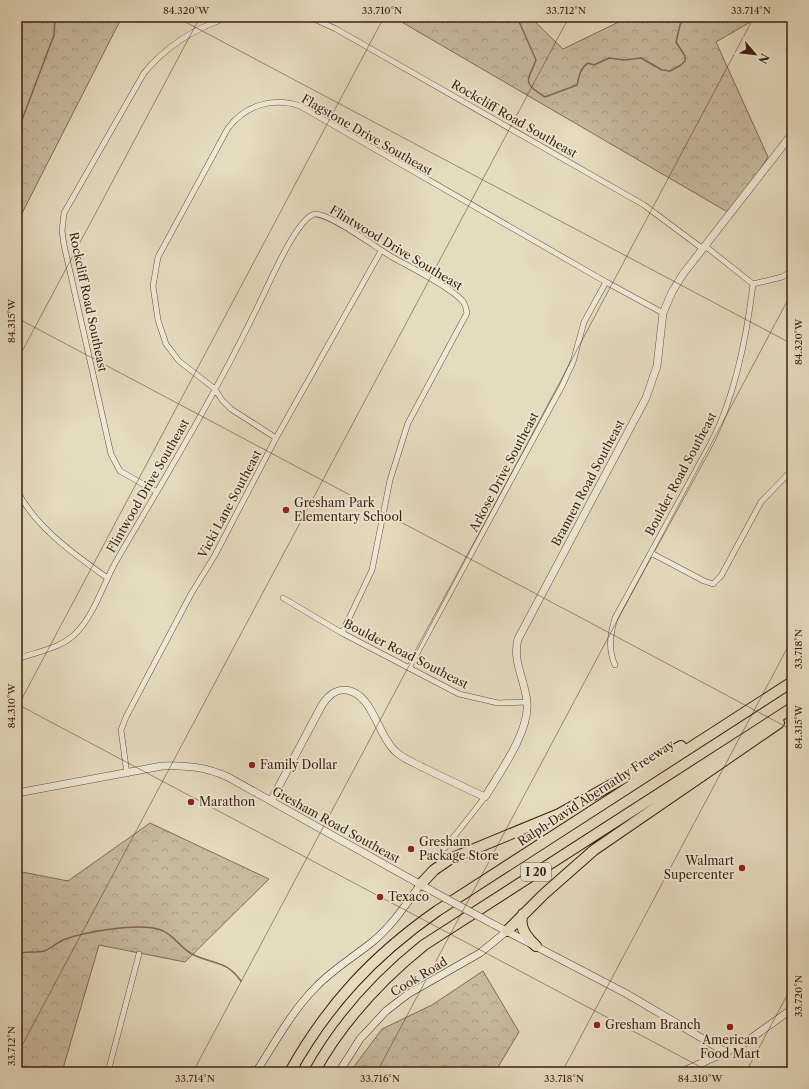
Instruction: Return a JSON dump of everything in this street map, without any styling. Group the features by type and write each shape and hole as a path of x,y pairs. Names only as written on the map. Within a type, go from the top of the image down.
{"highway":[{"name":"Ralph David Abernathy Freeway","path":"290,1072 316,1028 336,1002 371,963 403,936 437,911 792,682"},
{"path":"420,885 434,870 450,859 559,814 774,694"},
{"name":"I 20","path":"314,1072 323,1055 360,1004 391,973 424,945 792,708"},
{"path":"507,931 523,914 594,850 764,735 792,713"},
{"path":"523,914 521,926 536,946"}],"street":[{"name":"Rockcliff Road Southeast","path":"157,492 120,471 111,454 64,245 62,224 64,213 144,72 164,51 181,39 208,24 229,17"},
{"name":"Rockcliff Road Southeast","path":"310,17 330,26 644,205 704,247 753,284"},
{"path":"789,49 792,55"},
{"name":"Flagstone Drive Southeast","path":"276,438 230,409 215,389 179,361 166,344 158,320 154,293 154,271 164,243 228,128 243,113 263,104 285,102 300,106 606,282 663,313"},
{"name":"Brannen Road Southeast","path":"441,849 446,848 486,797 522,732 528,713 527,702 516,656 518,639 646,398 657,366 663,313 677,283 792,134"},
{"name":"Flintwood Drive Southeast","path":"17,659 68,641 77,632 90,613 106,577 157,492 215,389 241,340 280,259 294,235 312,214 320,214 345,226 381,251 452,292 465,304 467,313 408,423 392,470 372,570 342,633"},
{"name":"Vicki Lane Southeast","path":"127,774 121,730 126,717 188,600 215,555 276,438 381,251"},
{"path":"753,284 782,277 792,271"},
{"name":"Arkose Drive Southeast","path":"409,668 562,386 573,362 584,322 606,282"},
{"name":"Boulder Road Southeast","path":"615,665 610,653 612,628 615,618 726,412 734,388 753,284"},
{"path":"651,553 714,587 761,502 792,470"},
{"path":"17,490 32,512 53,535 77,557 106,577"},
{"name":"Boulder Road Southeast","path":"283,598 342,633 468,697 498,703 527,702"},
{"path":"271,801 322,704 328,696 344,690 351,691 360,696 367,705 386,740 401,756 486,797"},
{"name":"Gresham Road Southeast","path":"17,793 127,774 162,766 181,765 201,767 228,777 420,885 626,994 727,1053"},
{"path":"256,1072 295,1010 316,986 334,970 379,936 400,913 420,885"},
{"name":"Cook Road","path":"339,1072 360,1039 386,1011 408,994 480,953 507,931"},
{"path":"108,1072 138,954"},
{"path":"682,1072 727,1053 762,1032 792,1010"},
{"path":"708,1041 713,1051 710,1060"}],"green space":[{"path":"17,17 122,17 17,223"},
{"path":"393,17 530,17 563,49 629,17 759,17 716,42 768,157 731,214"},
{"path":"150,823 269,879 185,962 99,945 62,1072 17,1072 17,871 68,881"},
{"path":"483,971 519,1032 495,1072 360,1072 353,1068 382,1029 432,1005"}],"waterway":[{"path":"51,17 58,17"},
{"path":"17,133 54,35 55,17"},
{"path":"517,17 536,60 529,77 529,84 532,88 545,97 577,85 579,76 585,65 588,63 594,65 609,58 625,60 641,58 662,70 670,71 681,65 685,61 685,56 676,42 682,17"},
{"path":"17,954 44,951 63,940 96,931 149,927 158,929 168,934 192,954 230,969 241,981"}],"place":[{"name":"Gresham Park Elementary School","path":"286,510"},
{"name":"Family Dollar","path":"252,765"},
{"name":"Marathon","path":"191,802"},
{"name":"Gresham Package Store","path":"411,849"},
{"name":"Walmart Supercenter","path":"742,868"},
{"name":"Texaco","path":"380,897"},
{"name":"Gresham Branch","path":"597,1025"},
{"name":"American Food Mart","path":"730,1027"}]}
